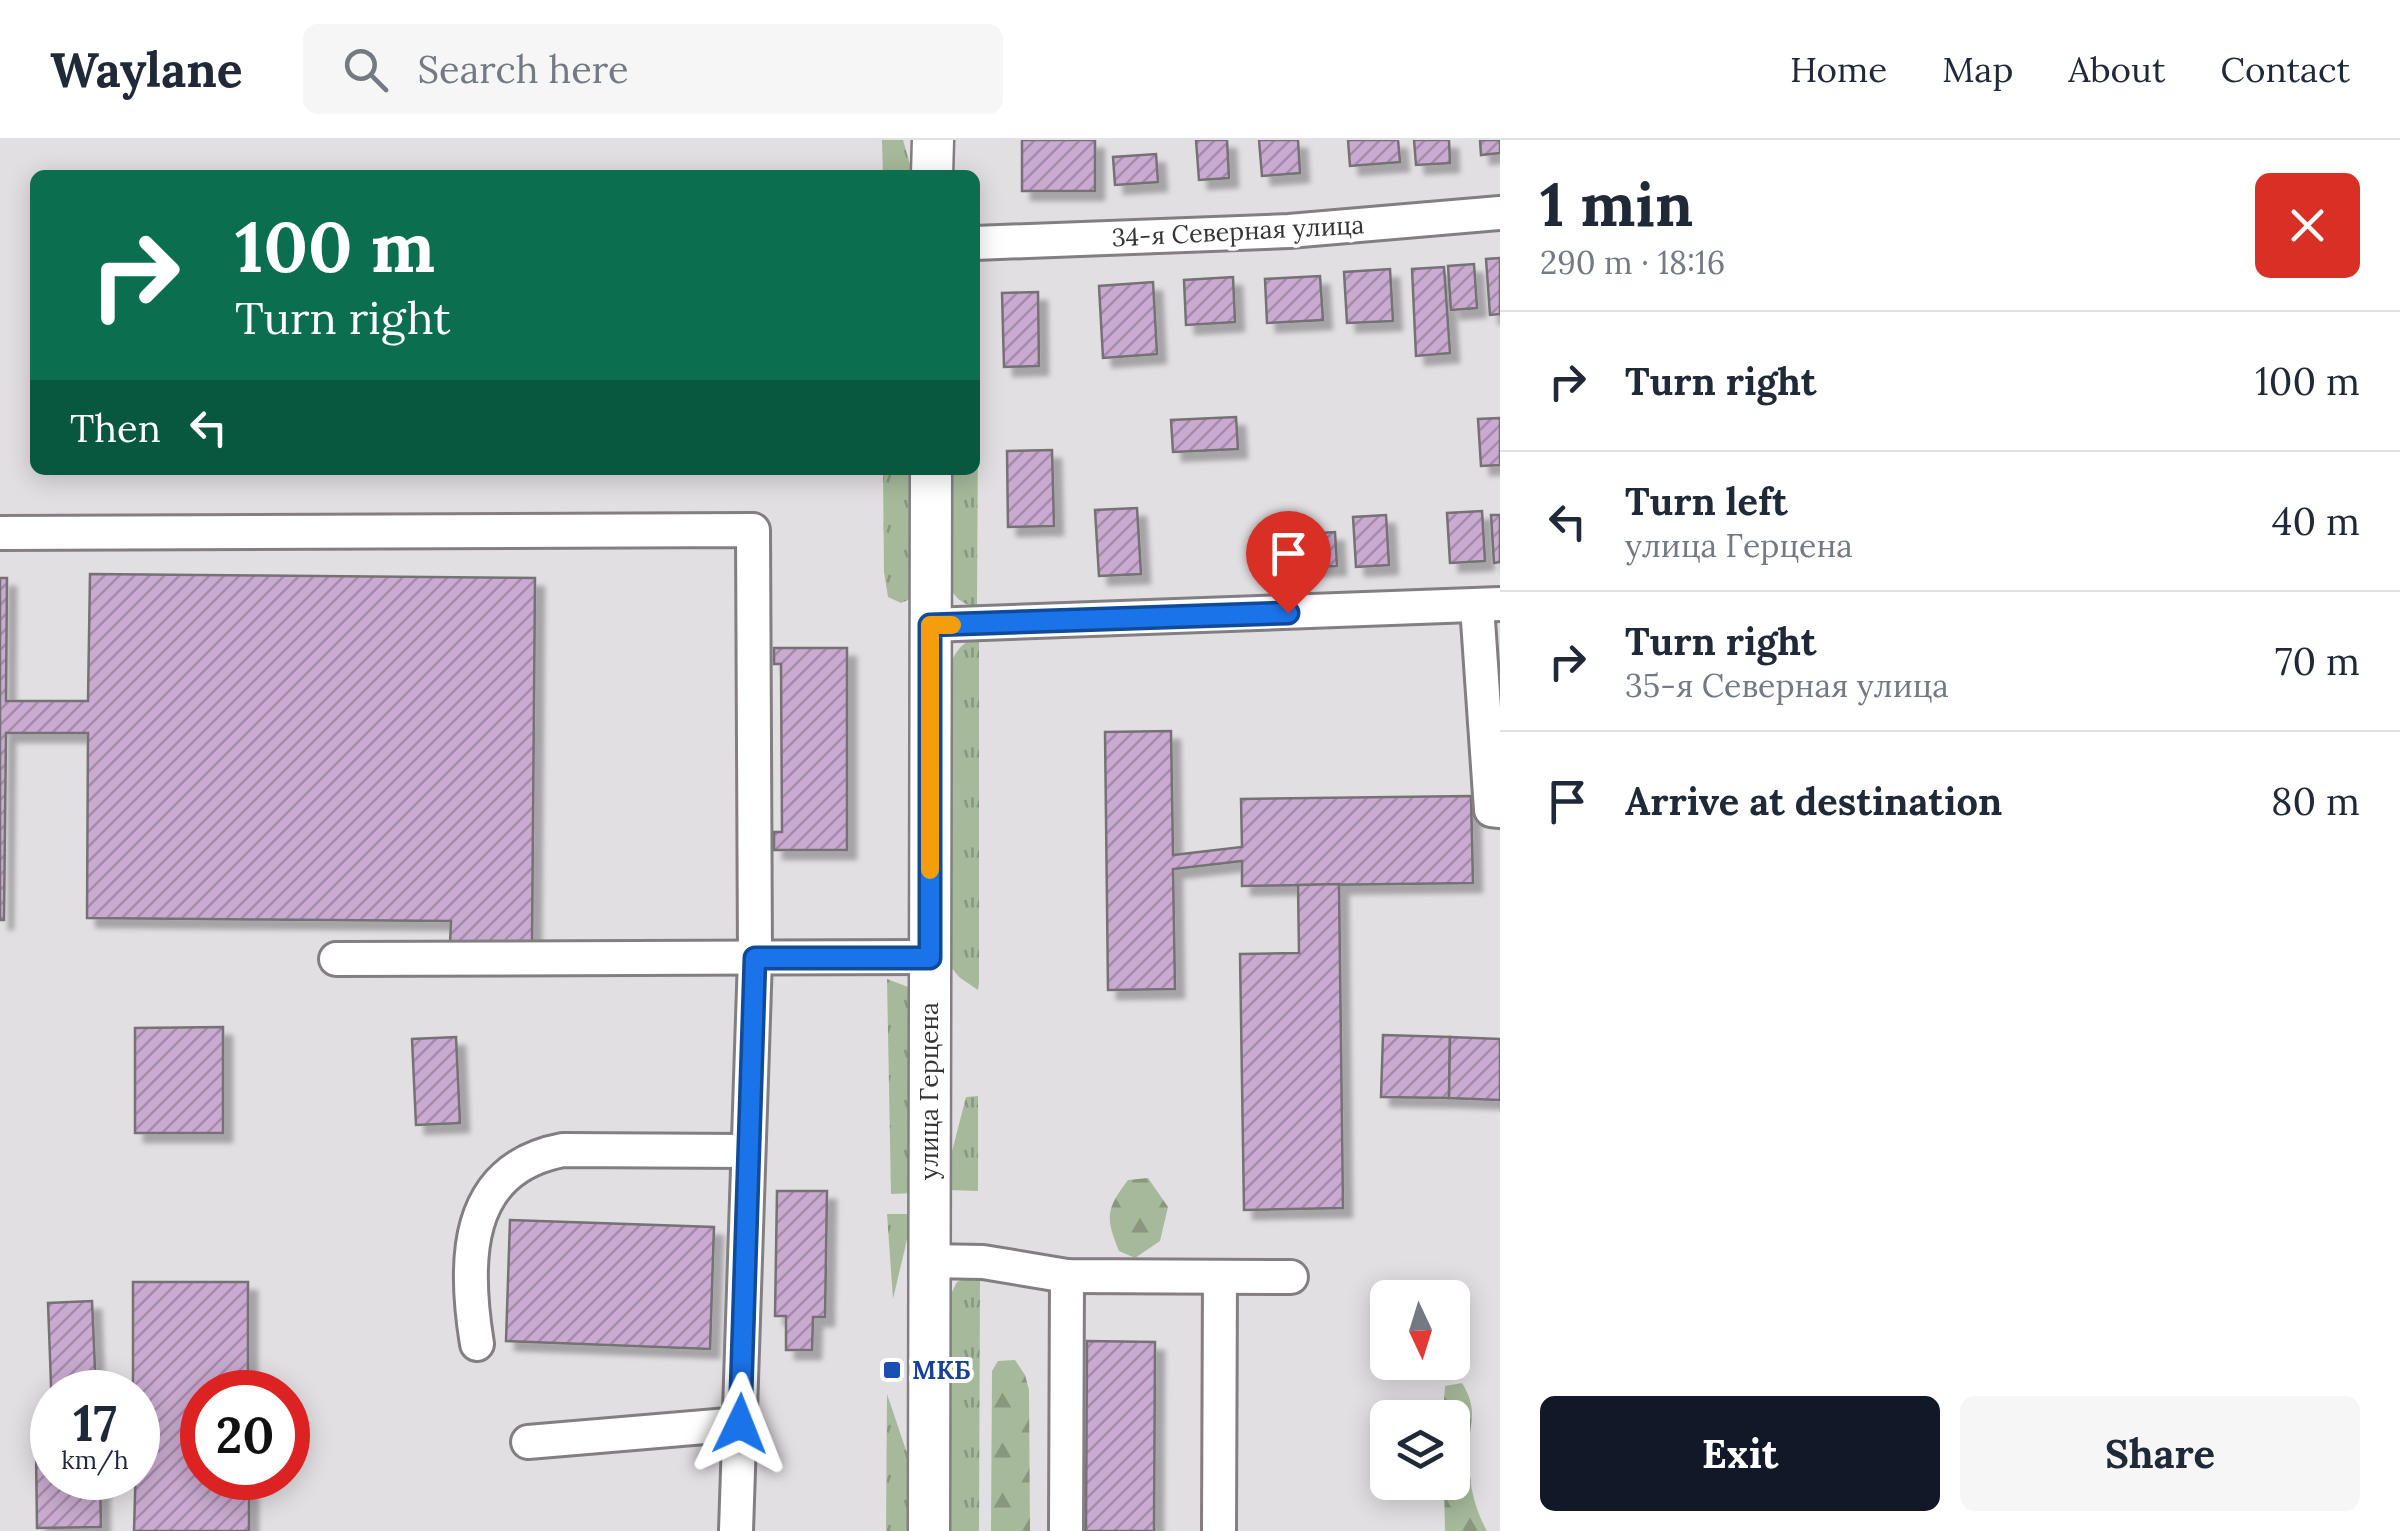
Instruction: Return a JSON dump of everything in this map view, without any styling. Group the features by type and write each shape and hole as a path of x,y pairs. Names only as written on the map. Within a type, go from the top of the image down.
{"main road":[{"path":"932,170 933,140"},
{"name":"улица Герцена","path":"929,1531 931,475"}],"street":[{"name":"34-я Северная улица","path":"980,243 1289,231 1500,213"},
{"path":"0,532 752,530 755,958 736,1531"},
{"path":"930,625 1488,605 1490,810 1500,811"},
{"path":"336,959 930,958"},
{"path":"477,1344 468,1292 476,1221 491,1193 516,1168 540,1154 562,1150 748,1152"},
{"path":"928,1261 983,1262 1067,1276 1291,1278"},
{"path":"1066,1531 1067,1276"},
{"path":"1219,1531 1220,1277"},
{"path":"528,1442 740,1424"}],"green space":[{"path":"882,140 903,140 912,170 883,170"},
{"path":"883,475 915,475 915,590 908,600 901,603 888,597"},
{"path":"948,475 978,475 977,606 959,599 947,583"},
{"path":"979,637 978,990 959,977 947,962 946,675 961,646"},
{"path":"887,979 911,988 915,1193 891,1194"},
{"path":"978,1096 978,1191 948,1190 948,1167 966,1097"},
{"path":"1148,1178 1168,1207 1160,1241 1135,1258 1119,1251 1110,1214 1128,1180"},
{"path":"887,1214 913,1214 893,1299"},
{"path":"972,1275 980,1279 979,1531 946,1531 946,1304 957,1282"},
{"path":"1015,1360 1029,1390 1030,1531 991,1531 992,1371 998,1361"},
{"path":"1462,1383 1467,1393 1471,1402 1472,1410 1470,1439 1470,1400 1444,1400 1445,1386"},
{"path":"887,1394 909,1459 908,1531 886,1531"},
{"path":"1470,1468 1478,1512 1487,1531 1445,1531 1444,1500 1470,1500"}],"building":[{"path":"1022,140 1095,140 1095,191 1022,191"},
{"path":"1196,140 1227,140 1229,178 1199,180"},
{"path":"1259,140 1298,140 1300,173 1262,176"},
{"path":"1348,140 1398,140 1400,162 1350,166"},
{"path":"1414,140 1449,140 1450,163 1416,165"},
{"path":"1480,140 1500,140 1500,153 1481,155"},
{"path":"1156,154 1158,182 1115,185 1113,157"},
{"path":"1500,258 1500,314 1490,315 1486,259"},
{"path":"1474,264 1477,308 1451,310 1448,266"},
{"path":"1444,267 1450,353 1416,356 1412,269"},
{"path":"1390,269 1393,321 1347,323 1344,272"},
{"path":"1320,276 1323,320 1267,323 1265,279"},
{"path":"1233,277 1235,322 1186,325 1184,280"},
{"path":"1153,282 1157,354 1103,358 1099,286"},
{"path":"1038,292 1039,366 1004,367 1002,293"},
{"path":"1236,417 1238,449 1173,452 1171,420"},
{"path":"1500,418 1500,465 1481,466 1478,419"},
{"path":"1052,450 1054,526 1008,527 1007,451"},
{"path":"1137,508 1141,574 1099,576 1095,510"},
{"path":"1482,511 1485,561 1450,563 1447,513"},
{"path":"1386,515 1389,565 1356,567 1353,517"},
{"path":"1491,515 1500,515 1500,562 1494,563"},
{"path":"1335,532 1337,566 1274,569 1272,536"},
{"path":"90,574 535,578 532,944 450,944 451,921 87,918 88,733 6,733 4,920 0,920 0,578 7,578 6,701 88,701"},
{"path":"774,648 847,648 847,850 774,850 774,832 782,832 781,664 774,664"},
{"path":"1171,731 1173,855 1242,847 1241,799 1471,796 1473,883 1242,886 1242,861 1173,869 1175,989 1108,990 1105,732"},
{"path":"1339,884 1343,1208 1244,1210 1240,954 1299,953 1298,885"},
{"path":"223,1027 223,1133 135,1133 135,1028"},
{"path":"1383,1035 1450,1037 1449,1098 1381,1097"},
{"path":"456,1037 460,1123 416,1125 412,1039"},
{"path":"1450,1037 1500,1039 1500,1100 1449,1098"},
{"path":"777,1191 827,1191 825,1317 813,1317 812,1350 786,1350 786,1316 775,1316"},
{"path":"510,1220 714,1227 710,1349 506,1341"},
{"path":"133,1282 248,1282 248,1370 180,1370 180,1500 249,1500 249,1531 134,1531 135,1500 160,1500 160,1370 133,1370"},
{"path":"92,1301 95,1370 50,1370 48,1303"},
{"path":"1087,1341 1155,1342 1154,1531 1086,1531"},
{"path":"37,1500 100,1500 101,1527 37,1528"}],"slow traffic":[{"path":"930,870 930,625 952,625"}],"place":[{"name":"МКБ","path":"892,1370"}],"route":[{"path":"740,1424 755,958 930,958 930,625 1288,613"}]}
